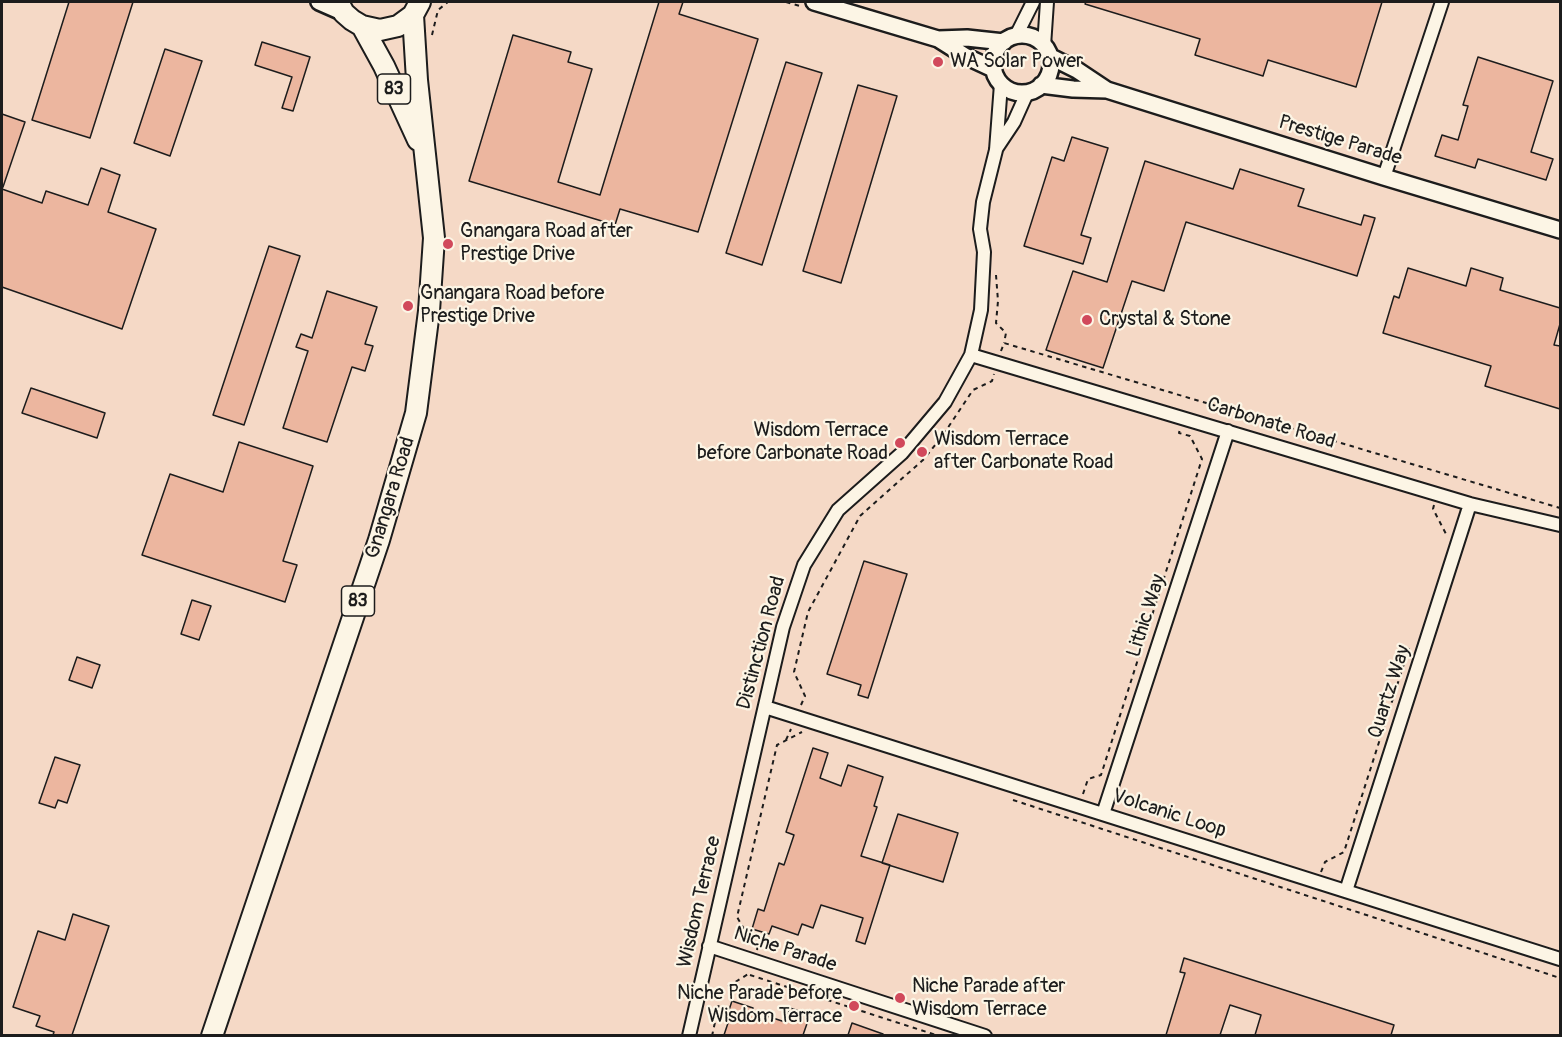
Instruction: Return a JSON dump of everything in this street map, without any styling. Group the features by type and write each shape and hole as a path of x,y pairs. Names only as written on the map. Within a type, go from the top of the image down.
{"main road":[{"name":"Gnangara Road","path":"362,26 380,30 398,26 419,6"},
{"name":"Gnangara Road","path":"212,1035 379,540 416,413 429,311 434,238 424,153 419,6"},
{"name":"Gnangara Road","path":"341,7 362,26 384,66 424,153"}],"street":[{"path":"319,2 341,7"},
{"path":"1034,2 1010,39 997,49 993,59 993,69 1001,84 1017,93 1027,93 1041,85 1049,72 1046,51 1047,2"},
{"path":"1384,177 1442,2"},
{"path":"811,5 938,39 1032,37 1046,51"},
{"path":"938,39 965,56 993,69"},
{"name":"Prestige Parade","path":"1046,51 1107,90"},
{"name":"Distinction Road","path":"740,813 783,627 804,565 838,510 902,453 945,402 971,355 981,310 984,252 980,228 983,202 996,150 1001,84"},
{"name":"Prestige Parade","path":"1041,85 1107,90 1560,230"},
{"name":"Distinction Road","path":"996,150 1014,122 1027,93"},
{"name":"Carbonate Road","path":"971,355 1470,504 1560,525"},
{"name":"Lithic Way","path":"1103,814 1228,431"},
{"name":"Quartz Way","path":"1347,891 1470,504"},
{"name":"Volcanic Loop","path":"765,707 1560,959"},
{"name":"Wisdom Terrace","path":"689,1035 740,813"},
{"name":"Niche Parade","path":"709,946 985,1035"}],"path":[{"path":"786,2 811,5"},
{"path":"786,740 805,696 795,672 808,612 860,516 924,459 974,390 992,381 1006,333 996,323 998,301 996,272"},
{"path":"1004,343 1560,508"},
{"path":"1074,820 1088,779 1101,775 1202,459 1190,436 1179,433 1184,418"},
{"path":"1438,494 1433,509 1447,533 1443,544"},
{"path":"1313,897 1324,862 1344,852 1410,647"},
{"path":"750,975 758,945 752,943 737,917 777,745 803,732"},
{"path":"1006,798 1560,978"},
{"path":"712,1035 722,990 750,975 939,1035"}],"shaded area":[{"path":"2,2 1560,2 1560,1035 2,1035"}],"building":[{"path":"69,2 133,2 90,138 32,120"},
{"path":"659,2 683,2 679,14 758,39 698,232 620,209 615,225 469,181 513,35 571,52 568,62 592,69 558,182 600,195"},
{"path":"1086,2 1382,2 1356,87 1268,60 1263,76 1195,55 1200,39 1085,4"},
{"path":"262,42 310,57 293,111 282,108 292,77 255,65"},
{"path":"165,49 202,61 170,156 134,143"},
{"path":"1478,57 1553,81 1531,152 1553,159 1546,180 1478,159 1475,168 1435,156 1442,135 1458,140 1468,106 1463,105"},
{"path":"786,62 822,73 762,265 726,253"},
{"path":"858,85 897,96 841,283 803,271"},
{"path":"2,114 25,122 3,187 2,186"},
{"path":"1072,137 1108,148 1081,235 1091,238 1083,264 1024,246 1052,157 1064,161"},
{"path":"1145,161 1233,189 1240,169 1304,189 1298,206 1361,225 1364,215 1375,218 1357,276 1186,222 1164,291 1132,281 1103,368 1046,350 1073,271 1107,282"},
{"path":"101,168 120,175 108,212 156,229 122,329 2,287 2,189 42,203 46,191 88,205"},
{"path":"269,246 300,256 244,425 213,415"},
{"path":"1408,268 1466,286 1471,268 1503,278 1500,290 1560,308 1560,324 1554,345 1560,346 1560,409 1485,386 1491,366 1383,333 1394,296 1399,298"},
{"path":"327,291 377,307 365,344 373,346 365,371 352,367 327,442 283,428 308,351 296,347 301,334 312,338"},
{"path":"31,388 105,413 97,438 22,413"},
{"path":"239,442 313,466 283,561 297,565 285,602 142,555 170,474 223,492"},
{"path":"864,561 907,574 868,698 858,695 861,685 827,674"},
{"path":"192,600 211,606 199,640 181,634"},
{"path":"77,657 100,665 92,688 69,680"},
{"path":"813,748 828,753 820,778 841,786 848,765 883,777 874,806 877,807 861,856 890,865 865,944 856,941 863,918 821,905 813,928 802,924 798,935 772,926 769,934 752,929 758,909 764,911 779,863 784,865 794,835 786,832"},
{"path":"55,757 80,765 67,803 58,800 55,808 39,803"},
{"path":"898,814 958,833 943,882 882,863"},
{"path":"73,914 109,926 72,1035 53,1035 54,1032 36,1026 40,1016 13,1007 38,931 65,940"},
{"path":"1184,958 1394,1025 1391,1035 1255,1035 1261,1015 1230,1005 1220,1035 1166,1035 1185,973 1180,972"},
{"path":"732,1001 753,1008 752,1011 785,1022 790,1008 810,1015 803,1035 724,1035 728,1023 725,1022"},
{"path":"852,1023 883,1034 848,1035"}],"place":[{"name":"WA Solar Power","path":"938,62"},
{"name":"Gnangara Road after Prestige Drive","path":"448,244"},
{"name":"Gnangara Road before Prestige Drive","path":"408,306"},
{"name":"Crystal & Stone","path":"1087,320"},
{"name":"Wisdom Terrace before Carbonate Road","path":"900,443"},
{"name":"Wisdom Terrace after Carbonate Road","path":"922,452"},
{"name":"Niche Parade after Wisdom Terrace","path":"900,998"},
{"name":"Niche Parade before Wisdom Terrace","path":"854,1006"}]}
